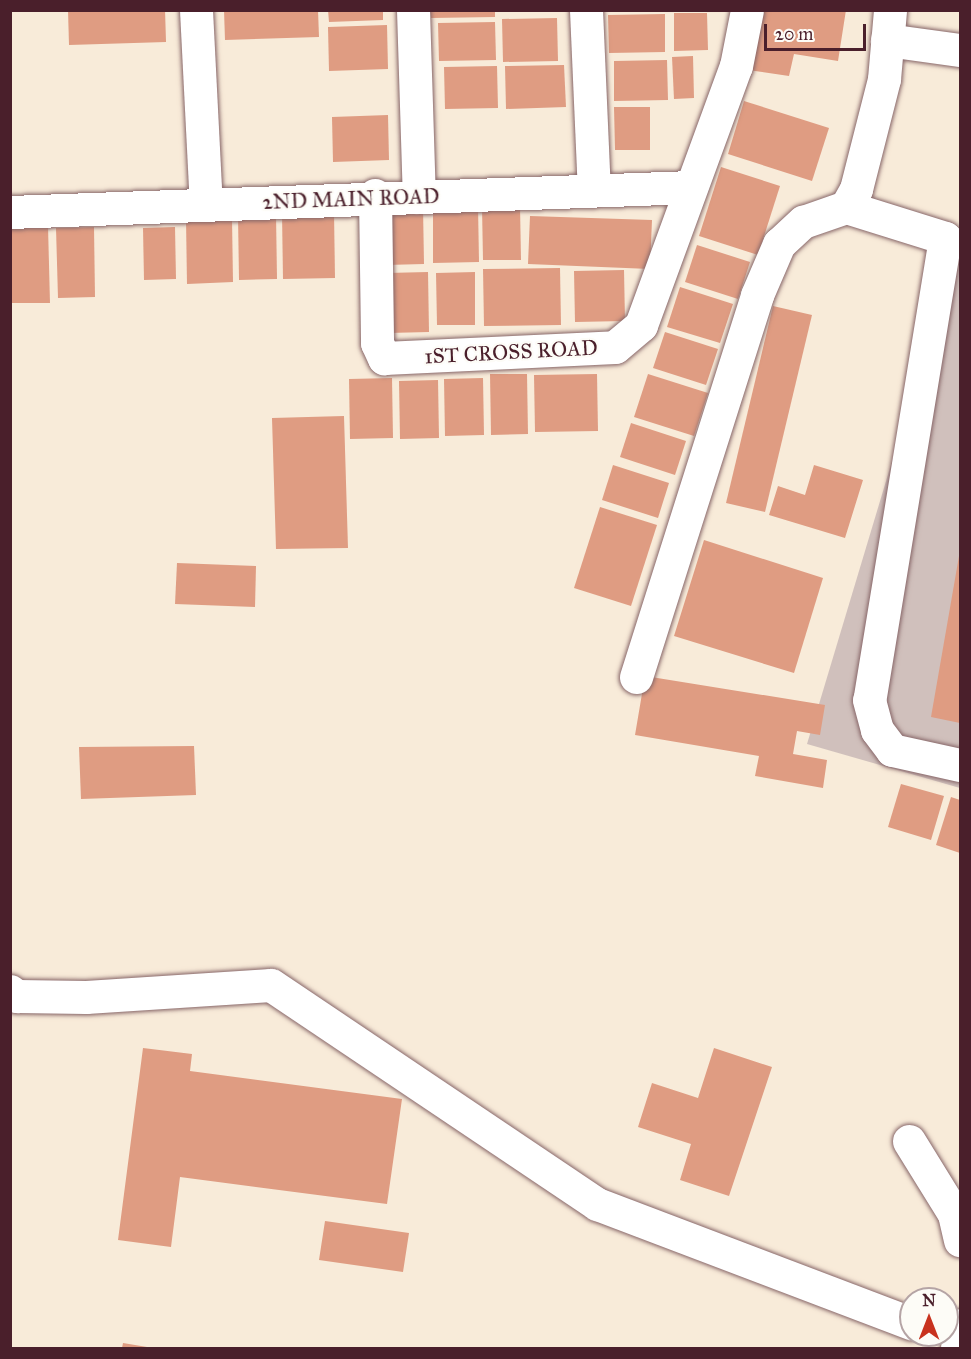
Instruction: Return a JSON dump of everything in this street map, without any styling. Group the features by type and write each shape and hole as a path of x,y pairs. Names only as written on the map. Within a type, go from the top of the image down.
{"street":[{"path":"196,10 206,205"},
{"path":"413,10 420,197"},
{"path":"586,10 594,190"},
{"name":"1ST CROSS ROAD","path":"375,195 377,343 384,358 615,347 641,325 736,66 747,10"},
{"path":"846,207 856,189 884,79 888,25 960,50"},
{"name":"2ND MAIN ROAD","path":"10,212 206,205 375,195 420,197 691,186"},
{"path":"636,677 757,295 779,243 803,222 846,207 953,240 869,700 877,730 892,750 960,765"},
{"path":"10,991 17,996 86,997 271,985 597,1204 899,1318"},
{"path":"909,1141 954,1214 960,1240"},
{"path":"955,1348 960,1325"}],"shaded area":[{"path":"960,235 960,788 807,744"}],"building":[{"path":"68,10 165,10 166,42 69,45"},
{"path":"224,10 318,10 319,37 225,40"},
{"path":"328,10 383,10 383,20 329,22"},
{"path":"430,10 495,10 495,17 431,18"},
{"path":"759,10 846,10 838,61 794,54 789,76 748,70"},
{"path":"674,13 707,13 708,50 674,51"},
{"path":"665,14 665,52 609,53 608,15"},
{"path":"557,18 558,61 503,62 502,19"},
{"path":"495,22 496,60 439,61 438,23"},
{"path":"387,25 388,69 329,71 328,27"},
{"path":"693,56 694,98 674,99 672,57"},
{"path":"667,60 668,100 614,101 614,61"},
{"path":"564,65 566,107 506,109 505,66"},
{"path":"497,66 498,108 445,109 444,67"},
{"path":"744,101 829,128 812,181 728,154"},
{"path":"614,107 650,107 650,150 615,150"},
{"path":"388,115 389,160 333,162 332,117"},
{"path":"721,167 780,186 758,255 699,236"},
{"path":"478,206 479,262 433,263 433,207"},
{"path":"520,206 521,260 483,260 482,207"},
{"path":"385,207 423,207 424,264 386,265"},
{"path":"334,212 335,278 283,279 282,213"},
{"path":"276,215 277,279 239,280 238,216"},
{"path":"530,216 652,220 650,269 528,264"},
{"path":"186,219 232,219 233,282 187,284"},
{"path":"48,226 50,303 10,303 10,227"},
{"path":"94,227 95,297 58,298 56,228"},
{"path":"175,227 176,279 144,280 143,228"},
{"path":"697,245 750,262 738,299 685,282"},
{"path":"560,268 561,325 484,326 483,269"},
{"path":"624,270 625,321 575,322 574,271"},
{"path":"428,272 429,332 388,333 387,273"},
{"path":"475,272 475,325 437,325 436,273"},
{"path":"680,287 733,304 720,343 667,327"},
{"path":"773,306 812,315 765,512 726,503"},
{"path":"665,332 718,349 706,385 653,368"},
{"path":"490,374 527,374 528,434 491,435"},
{"path":"597,374 598,431 535,432 534,375"},
{"path":"648,374 708,393 694,436 634,417"},
{"path":"392,378 393,438 350,439 349,379"},
{"path":"483,378 484,435 445,436 444,379"},
{"path":"438,380 439,438 400,439 399,381"},
{"path":"344,416 348,548 276,549 272,418"},
{"path":"631,423 686,441 675,475 620,457"},
{"path":"613,465 669,483 658,518 602,500"},
{"path":"814,465 863,480 845,538 769,515 778,486 805,495"},
{"path":"600,507 657,525 631,606 574,588"},
{"path":"704,540 823,578 794,673 674,636"},
{"path":"960,556 960,723 931,717"},
{"path":"177,563 256,566 255,607 175,604"},
{"path":"645,676 825,705 820,735 797,731 793,754 827,760 823,788 755,776 759,756 635,735"},
{"path":"194,746 196,795 81,799 79,747"},
{"path":"901,784 944,796 931,840 888,827"},
{"path":"951,797 960,800 960,853 936,845"},
{"path":"143,1048 192,1054 190,1071 402,1099 387,1204 180,1177 171,1247 118,1240"},
{"path":"714,1048 772,1067 729,1196 680,1180 691,1144 638,1127 652,1083 698,1098"},
{"path":"325,1221 409,1233 403,1272 319,1260"},
{"path":"123,1343 147,1347 147,1348 122,1348"}]}
